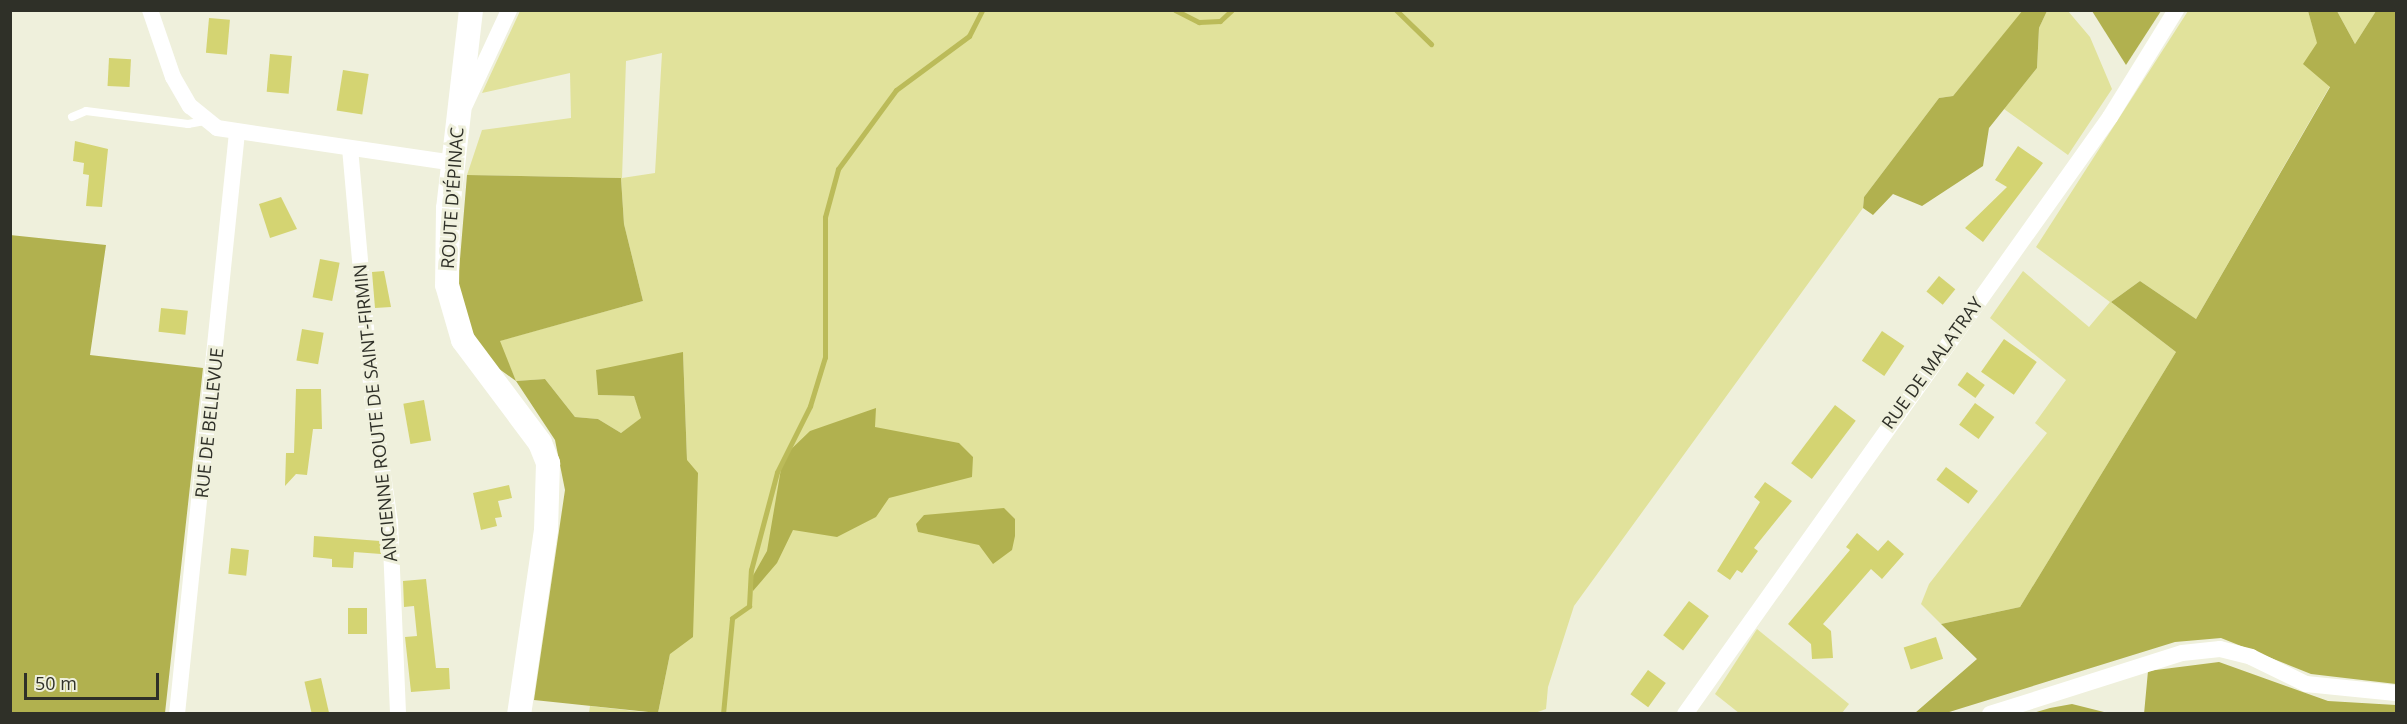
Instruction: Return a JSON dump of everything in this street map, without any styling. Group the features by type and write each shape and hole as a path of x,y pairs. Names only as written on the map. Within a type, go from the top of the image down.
{"main road":[{"name":"ROUTE D'ÉPINAC","path":"471,10 457,122 446,257 453,314 476,361 540,444 548,463 546,530 519,714"}],"street":[{"path":"150,10 173,77 204,121 237,132 453,163"},
{"path":"457,122 509,10"},
{"name":"RUE DE MALATRAY","path":"1685,714 2110,117 2176,10"},
{"name":"RUE DE BELLEVUE","path":"177,714 237,132"},
{"name":"ANCIENNE ROUTE DE SAINT-FIRMIN","path":"350,148 373,406 390,522 398,714"},
{"path":"1990,714 2182,653 2220,649 2251,657 2306,684 2397,693"}],"lane":[{"path":"72,117 86,111 188,124 204,121"}],"green space":[{"path":"520,11 2023,11 1953,96 1939,98 1864,197 1863,208 1574,606 1548,687 1546,709 1535,713 658,713 670,654 687,460 683,353 651,360 598,395 634,396 642,418 621,433 598,419 575,417 545,379 516,381 499,341 643,301 624,224 621,178 467,175 482,130 571,118 570,73 482,93","holes":["662,53 655,173 622,178 626,61"]},
{"path":"2047,11 2068,11 2090,37 2112,89 2068,155 2004,109 2037,68 2039,28"},
{"path":"2188,11 2308,11 2330,86 2196,319 2140,281 2111,302 2176,352 2020,607 1941,624 1921,604 1929,584 2047,433 2035,423 2066,380 1990,318 2023,271 2089,327 2110,302 2036,247"},
{"path":"2337,11 2376,11 2355,44"},
{"path":"1757,629 1849,704 1842,713 1739,713 1715,694"},
{"path":"590,706 652,713 589,713"}],"shaded area":[{"path":"2023,10 2047,11 2039,28 2037,68 1989,128 1983,166 1922,206 1893,194 1873,215 1863,208 1864,197 1939,98 1953,96"},
{"path":"2092,11 2161,11 2126,65"},
{"path":"2308,11 2337,11 2355,44 2376,11 2396,11 2396,684 2311,674 2221,638 2175,642 1946,713 1915,713 1977,659 1941,624 2020,607 2176,352 2111,302 2140,281 2196,319 2330,87 2303,64 2317,43"},
{"path":"467,175 621,178 624,224 643,301 500,341 516,381 495,366 471,332 458,283"},
{"path":"10,235 106,245 90,355 203,368 165,713 11,713"},
{"path":"683,352 687,460 698,473 693,637 670,654 658,713 534,700 565,490 555,440 516,381 545,379 575,417 598,419 621,433 641,418 634,396 598,395 596,370"},
{"path":"876,408 875,427 959,443 973,457 972,477 889,498 876,517 837,537 793,530 777,563 753,591 750,581 767,551 783,457 810,431"},
{"path":"1004,508 1015,519 1015,536 1012,550 993,564 979,545 918,532 916,524 924,515"},
{"path":"2219,662 2328,701 2396,705 2396,714 2144,714 2148,671"},
{"path":"2072,704 2108,713 2033,713 2050,708"}],"building":[{"path":"209,18 230,20 227,55 206,53"},
{"path":"270,54 292,56 289,94 267,92"},
{"path":"109,58 131,59 130,87 108,86"},
{"path":"343,70 369,74 362,115 337,110"},
{"path":"75,141 108,149 102,207 86,206 89,175 83,174 84,163 73,161"},
{"path":"2018,146 2043,163 1983,242 1965,228 2007,187 1995,180"},
{"path":"281,197 297,229 270,238 259,204"},
{"path":"320,259 340,263 332,301 313,297"},
{"path":"384,271 391,307 375,308 372,272"},
{"path":"1939,276 1955,289 1943,305 1926,292"},
{"path":"161,308 188,311 185,335 158,332"},
{"path":"302,329 324,333 318,364 296,361"},
{"path":"1882,331 1904,346 1884,376 1862,361"},
{"path":"2004,339 2037,362 2014,395 1981,372"},
{"path":"1967,372 1985,385 1975,398 1958,385"},
{"path":"296,389 321,389 322,429 313,429 307,475 296,474 285,486 286,453 294,453"},
{"path":"424,400 431,440 410,444 403,404"},
{"path":"1975,403 1994,417 1979,439 1959,425"},
{"path":"1835,405 1856,421 1812,479 1791,463"},
{"path":"1946,467 1978,491 1968,504 1936,480"},
{"path":"1765,482 1792,501 1754,548 1758,551 1742,573 1737,570 1730,580 1717,571 1760,502 1754,497"},
{"path":"509,485 512,498 498,501 502,517 495,518 497,526 481,530 473,493"},
{"path":"1857,533 1878,551 1888,540 1904,554 1882,579 1871,569 1823,624 1831,631 1833,658 1812,659 1811,644 1788,624 1850,550 1846,547"},
{"path":"314,536 380,541 381,554 354,552 353,568 332,567 332,559 313,557"},
{"path":"231,548 249,550 246,576 228,574"},
{"path":"426,579 436,668 449,668 450,689 411,692 405,637 417,636 414,606 404,607 403,581"},
{"path":"1689,601 1709,616 1683,650 1663,635"},
{"path":"348,608 367,608 367,634 348,634"},
{"path":"1936,637 1943,659 1911,669 1904,648"},
{"path":"1648,670 1666,683 1648,707 1630,694"},
{"path":"321,678 329,714 312,714 304,682"}],"waterway":[{"path":"723,714 732,618 749,606 751,570 777,472 810,406 825,357 825,217 838,169 896,90 969,36 982,10"},
{"path":"1175,10 1199,22 1220,21 1232,10"},
{"path":"1396,10 1431,44"}]}
